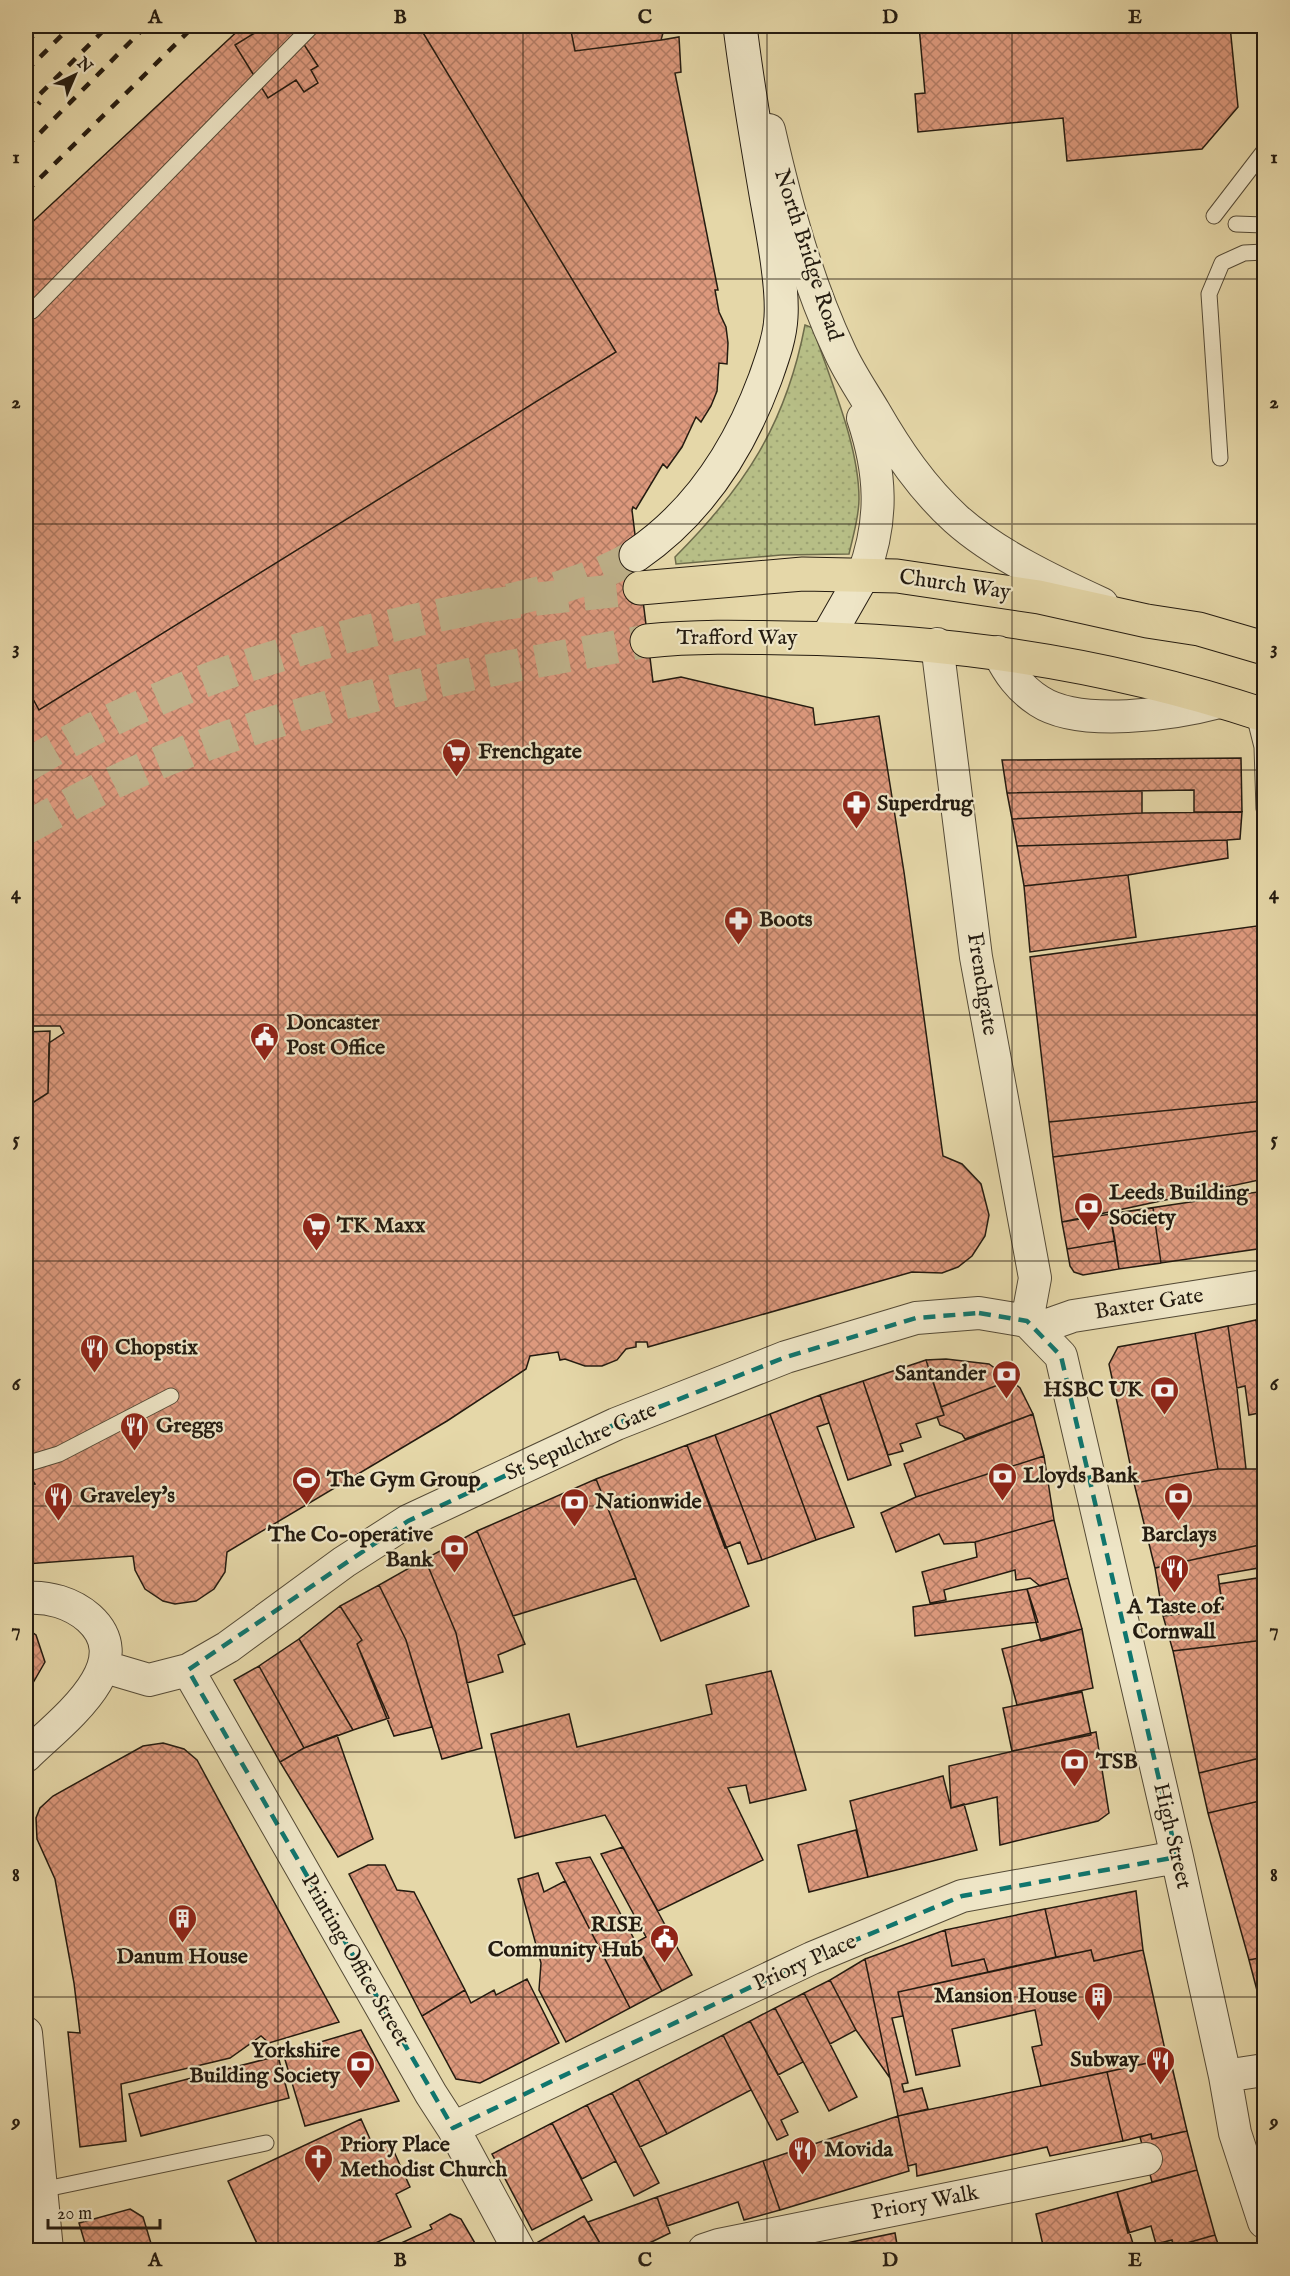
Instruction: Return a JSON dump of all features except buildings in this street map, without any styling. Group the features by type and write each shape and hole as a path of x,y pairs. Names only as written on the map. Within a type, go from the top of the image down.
{"highway":[{"name":"Church Way","path":"640,588 803,574 897,576 976,586 1147,621 1198,629 1264,648"},
{"path":"1198,629 1264,629"},
{"name":"Trafford Way","path":"647,640 719,637 827,638"},
{"path":"827,638 937,644 998,652 1146,680 1259,713"}],"street":[{"name":"North Bridge Road","path":"740,26 748,89 784,233 840,352 898,451 916,477 958,521 979,537 1046,576 1099,603 1147,621"},
{"name":"North Bridge Road","path":"636,555 682,518 704,493 731,453 760,393 770,365 782,316 784,233 753,26"},
{"path":"827,638 863,575 871,554 879,502 875,453 840,352"},
{"name":"Frenchgate","path":"937,644 976,957 1035,1278 1032,1325"},
{"path":"998,652 1012,678 1024,690 1061,712 1114,716 1166,713 1219,702"},
{"name":"Baxter Gate","path":"1032,1325 1073,1316 1264,1286"},
{"name":"St Sepulchre Gate","path":"105,1667 149,1680 188,1670 228,1647 344,1562 408,1521 616,1424 786,1357 915,1318 979,1313 1032,1325"},
{"name":"High Street","path":"1032,1325 1061,1356 1177,1857 1225,2076 1235,2133 1264,2223"},
{"path":"26,1598 50,1599 84,1614 98,1626 105,1641 105,1667 92,1690 26,1756"},
{"name":"Printing Office Street","path":"188,1670 431,2094 453,2128 519,2250"},
{"name":"Priory Place","path":"453,2128 812,1958 962,1896 1177,1857"},
{"path":"26,2033 47,2250"},
{"path":"1225,2076 1264,2070"},
{"name":"Priory Walk","path":"704,2250 719,2245 1146,2159"}],"lane":[{"path":"28,308 299,26"},
{"path":"28,308 312,26"},
{"path":"1214,216 1264,151"},
{"path":"1236,224 1264,225"},
{"path":"1220,458 1209,294 1222,263 1244,253 1264,252"},
{"path":"1259,713 1264,809"},
{"path":"26,1464 59,1454 171,1396"},
{"path":"41,2190 266,2143"}],"highlighted area":[{"path":"979,1313 1027,1321 1061,1356 1177,1857 962,1896 812,1958 453,2128 188,1670 408,1521 616,1424 786,1357 916,1318"}],"green space":[{"path":"805,325 813,328 849,435 854,457 858,478 859,506 849,554 781,555 676,564 675,557 722,505 759,452 787,393"}],"tunnel":[{"path":"461,611 529,596 573,583 616,566 636,555"},
{"path":"26,766 128,712 181,690 291,652 403,623 482,607 640,588"},
{"path":"26,828 150,766 285,719 404,688 647,641"}],"railway":[{"path":"26,43 43,26"},
{"path":"26,71 71,26"},
{"path":"26,108 108,26"},
{"path":"26,147 146,26"},
{"path":"26,192 194,26"},
{"path":"26,120 40,102"}],"place":[{"name":"Frenchgate","path":"457,778"},
{"name":"Superdrug","path":"856,830"},
{"name":"Boots","path":"738,946"},
{"name":"Doncaster Post Office","path":"265,1062"},
{"name":"Leeds Building Society","path":"1088,1232"},
{"name":"TK Maxx","path":"316,1252"},
{"name":"Chopstix","path":"94,1374"},
{"name":"Santander","path":"1007,1400"},
{"name":"HSBC UK","path":"1164,1416"},
{"name":"Greggs","path":"135,1452"},
{"name":"Lloyds Bank","path":"1002,1502"},
{"name":"The Gym Group","path":"306,1506"},
{"name":"Graveley's","path":"59,1522"},
{"name":"Barclays","path":"1179,1522"},
{"name":"Nationwide","path":"574,1528"},
{"name":"The Co-operative Bank","path":"454,1574"},
{"name":"A Taste of Cornwall","path":"1174,1594"},
{"name":"TSB","path":"1075,1788"},
{"name":"Danum House","path":"182,1944"},
{"name":"RISE Community Hub","path":"664,1964"},
{"name":"Mansion House","path":"1098,2022"},
{"name":"Subway","path":"1160,2086"},
{"name":"Yorkshire Building Society","path":"361,2090"},
{"name":"Movida","path":"803,2176"},
{"name":"Priory Place Methodist Church","path":"319,2184"}]}
